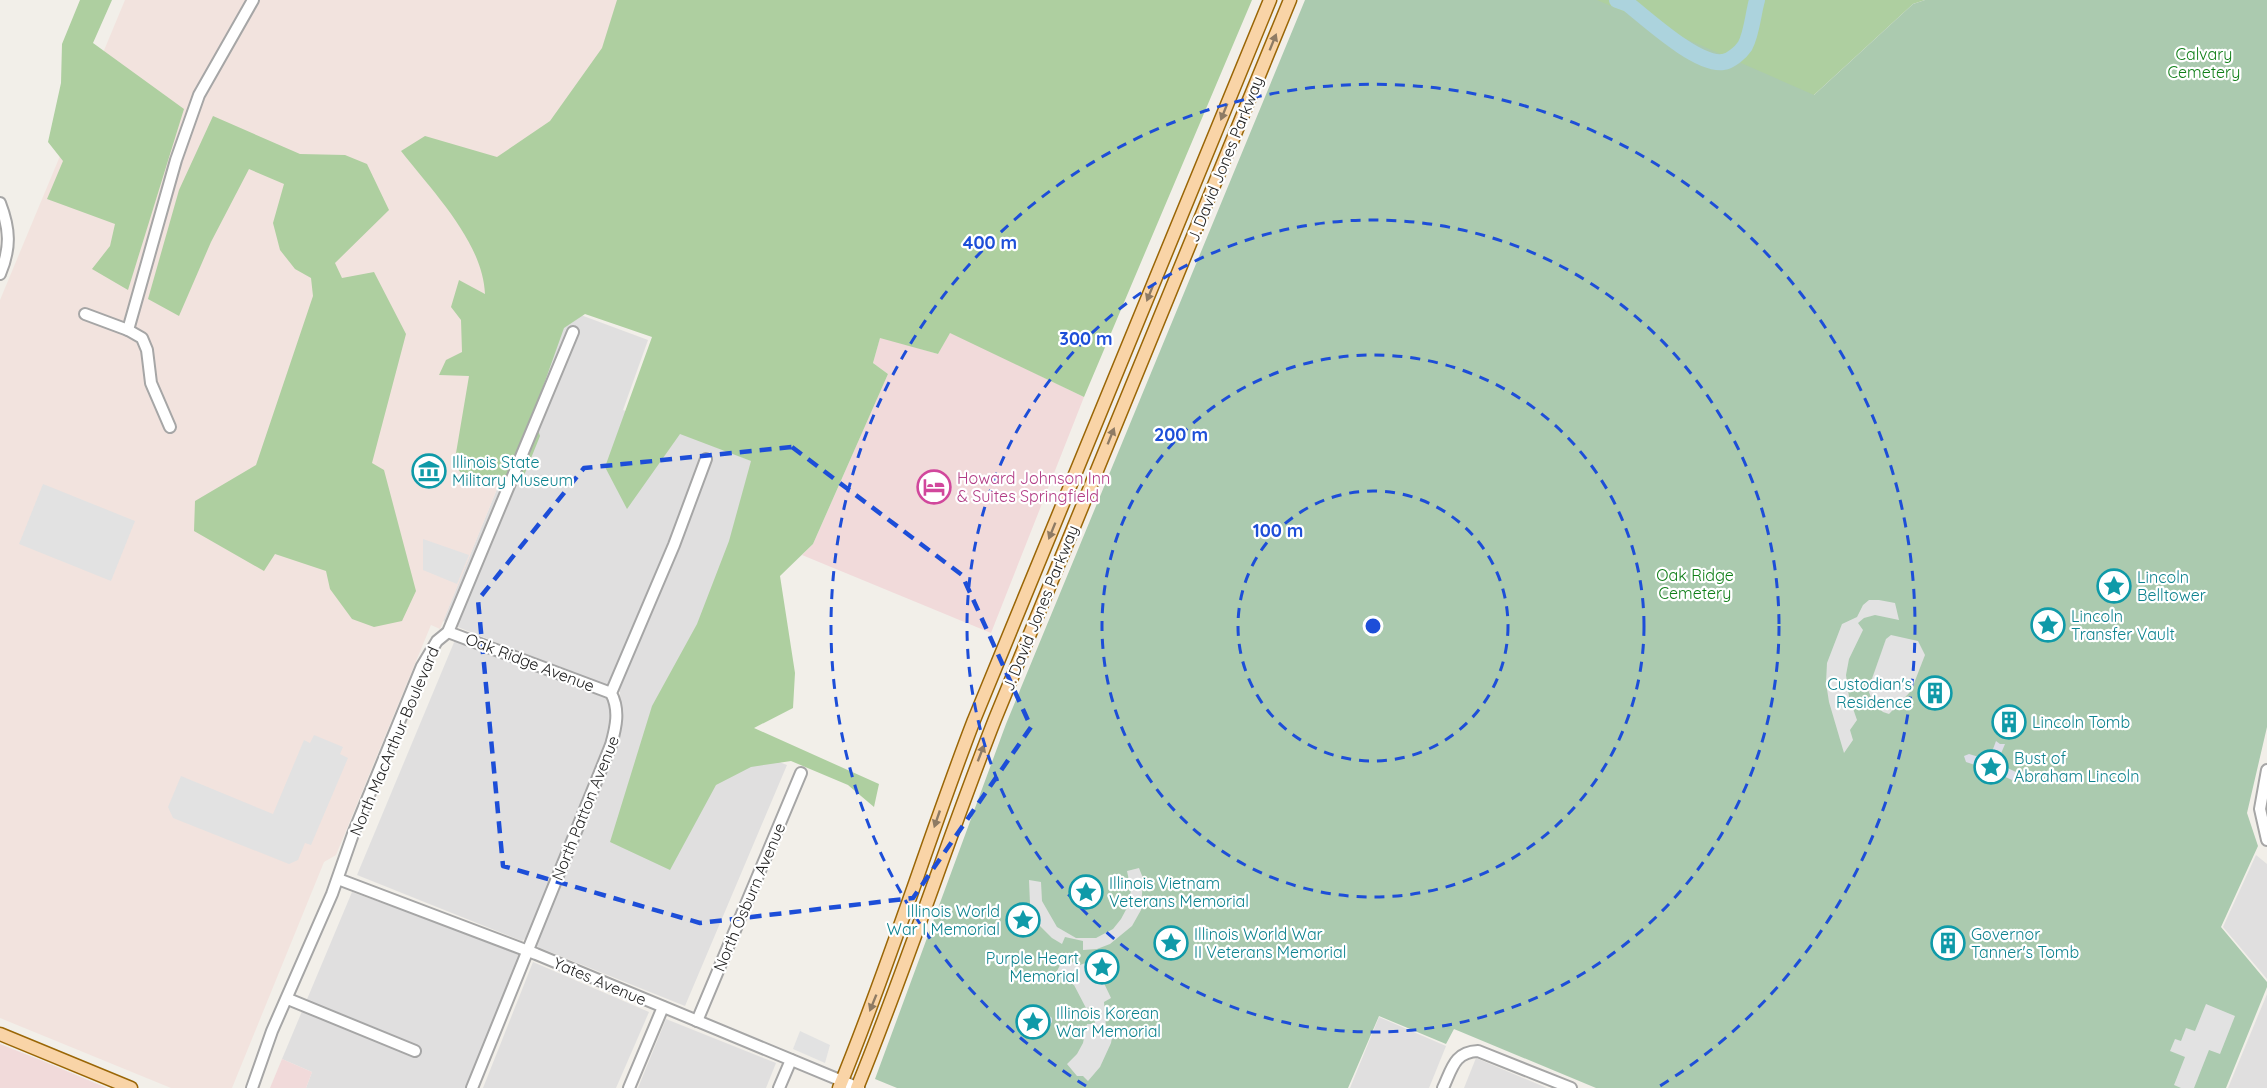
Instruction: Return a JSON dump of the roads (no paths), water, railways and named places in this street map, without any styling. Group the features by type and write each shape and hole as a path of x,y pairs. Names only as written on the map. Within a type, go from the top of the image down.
{"main road":[{"name":"J. David Jones Parkway","path":"840,1084 891,955 974,720 1270,0"},
{"name":"J. David Jones Parkway","path":"858,1088 995,719 1290,0"},
{"path":"0,1034 132,1088"}],"street":[{"path":"128,330 176,160 199,95 253,0"},
{"path":"0,203 7,230 8,251 2,261 0,274"},
{"path":"86,314 128,330 142,338 151,383 170,427"},
{"name":"North MacArthur Boulevard","path":"252,1088 263,1054 338,879 353,834 422,666 437,641 448,632 573,332"},
{"path":"611,693 674,545 706,459"},
{"name":"Oak Ridge Avenue","path":"448,632 611,693"},
{"name":"North Patton Avenue","path":"472,1088 611,745 617,715 616,701 611,693"},
{"path":"2265,836 2260,809 2267,770"},
{"name":"North Osburn Avenue","path":"698,1021 801,773"},
{"name":"Yates Avenue","path":"338,879 527,951 791,1060 840,1084 858,1088"},
{"path":"288,999 415,1051"},
{"path":"629,1088 663,1007"},
{"path":"1443,1088 1454,1064 1462,1054 1468,1051 1478,1051 1571,1088"},
{"path":"779,1088 791,1060"}],"waterway":[{"path":"1617,0 1628,4 1660,30 1700,57 1723,62 1736,56 1745,46 1757,0"}],"place":[{"name":"Illinois State Military Museum","path":"429,471"},
{"name":"Howard Johnson Inn & Suites Springfield","path":"934,487"},
{"name":"Lincoln Belltower","path":"2114,586"},
{"name":"Lincoln Transfer Vault","path":"2048,625"},
{"name":"Custodian's Residence","path":"1935,693"},
{"name":"Lincoln Tomb","path":"2009,722"},
{"name":"Bust of Abraham Lincoln","path":"1991,767"},
{"name":"Illinois Vietnam Veterans Memorial","path":"1086,892"},
{"name":"Illinois World War I Memorial","path":"1023,920"},
{"name":"Illinois World War II Veterans Memorial","path":"1171,943"},
{"name":"Governor Tanner's Tomb","path":"1948,943"},
{"name":"Purple Heart Memorial","path":"1102,967"},
{"name":"Illinois Korean War Memorial","path":"1033,1022"}],"park label":[{"name":"Calvary Cemetery","path":"2204,63"},
{"name":"Oak Ridge Cemetery","path":"1695,584"}]}
